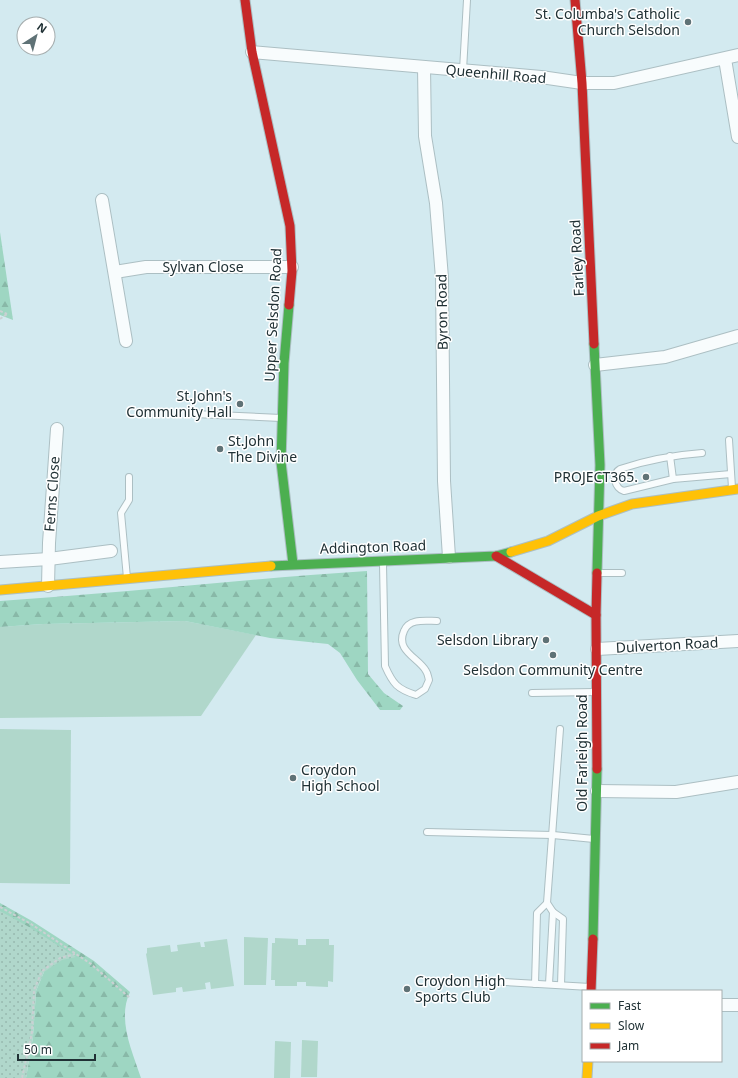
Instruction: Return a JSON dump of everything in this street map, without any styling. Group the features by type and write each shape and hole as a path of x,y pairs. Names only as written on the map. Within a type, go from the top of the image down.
{"main road":[{"name":"Upper Selsdon Road","path":"245,0 252,52 290,226 292,267 284,363 281,462 293,564"},
{"name":"Farley Road","path":"576,0 582,83 600,465 598,516"},
{"name":"Addington Road","path":"0,590 293,564 383,562 496,556 548,541 598,516 622,499 632,504 735,490"},
{"name":"Old Farleigh Road","path":"591,989 597,790 596,615 598,516"},
{"path":"496,556 596,615"},
{"path":"587,1078 588,1062"}],"street":[{"name":"Queenhill Road","path":"252,52 541,77 582,83 614,83 738,55"},
{"path":"725,59 738,137"},
{"name":"Byron Road","path":"424,67 425,136 436,203 442,278 444,481 449,558"},
{"path":"102,200 126,341"},
{"name":"Sylvan Close","path":"115,272 146,267 292,267"},
{"path":"595,365 665,357 738,336"},
{"name":"Ferns Close","path":"48,586 57,429"},
{"path":"0,562 49,559 111,551"},
{"name":"Dulverton Road","path":"597,649 738,641"},
{"path":"597,790 676,792 738,782"},
{"path":"722,1005 738,1005"}],"lane":[{"path":"463,70 467,0"},
{"path":"194,414 282,418"},
{"path":"729,440 731,474 735,490"},
{"path":"702,453 670,456 635,463 618,469 615,475 616,484 622,499 673,479 731,474"},
{"path":"670,456 673,479"},
{"path":"127,579 122,513 129,500 129,478"},
{"path":"383,562 385,666 392,681 406,692 416,695 425,689 429,680 426,670 404,647 402,637 404,628 414,621 437,621"},
{"path":"597,573 622,574"},
{"path":"532,693 597,692"},
{"path":"560,729 547,902 553,912 564,919 560,985"},
{"path":"427,832 553,835 595,839"},
{"path":"535,984 537,913 547,902"},
{"path":"549,984 553,912"},
{"path":"487,981 549,984 591,989"}],"path":[{"path":"0,311 7,314 0,319"},
{"path":"0,907 31,924 91,964 130,998"},
{"path":"22,1078 32,1032 34,990 42,971 60,958 76,954"}],"green space":[{"path":"0,232 13,320 0,315"},
{"path":"367,571 368,674 384,693 403,706 400,710 380,710 357,680 340,653 328,644 270,638 185,621 43,624 0,627 0,601"},
{"path":"185,621 256,635 201,716 0,718 0,627 43,624"},
{"path":"0,729 71,730 70,884 0,883"},
{"path":"0,903 32,921 94,961 130,992 126,1002 125,1024 130,1046 141,1078 26,1078 33,1037 36,991 44,972 0,944"},
{"path":"0,911 29,927 76,957 62,960 44,972 36,991 33,1037 26,1078 0,1078"},
{"path":"244,937 268,938 266,985 244,985"},
{"path":"275,938 298,939 298,945 306,945 306,939 329,939 329,945 334,945 333,982 328,981 328,987 306,986 306,982 297,982 297,986 275,986 275,980 271,980 272,943 275,943"},
{"path":"227,939 234,986 211,989 210,982 205,983 206,989 183,992 182,987 176,988 176,992 153,995 146,954 147,948 170,945 171,952 178,951 177,945 200,942 201,947 205,947 204,942"},
{"path":"302,1040 318,1041 317,1077 301,1077"},
{"path":"275,1041 291,1042 290,1078 274,1078"}],"traffic: fast":[{"path":"289,305 284,363 281,462 293,564"},
{"path":"594,344 600,465 597,573"},
{"path":"271,566 496,556 511,552"},
{"path":"593,939 597,769"}],"traffic: slow":[{"path":"511,552 548,541 598,516 632,504 738,489"},
{"path":"0,590 271,566"},
{"path":"587,1078 588,1062"}],"traffic: jam":[{"path":"245,0 252,52 290,226 292,271 289,305"},
{"path":"575,0 582,83 594,344"},
{"path":"496,556 596,615"},
{"path":"597,573 597,769"},
{"path":"591,990 593,939"}],"place":[{"name":"St. Columba's Catholic Church Selsdon","path":"688,22"},
{"name":"St.John's Community Hall","path":"240,404"},
{"name":"St.John The Divine","path":"220,449"},
{"name":"PROJECT365.","path":"646,477"},
{"name":"Selsdon Library","path":"546,640"},
{"name":"Selsdon Community Centre","path":"553,655"},
{"name":"Croydon High School","path":"293,778"},
{"name":"Croydon High Sports Club","path":"407,989"}]}
